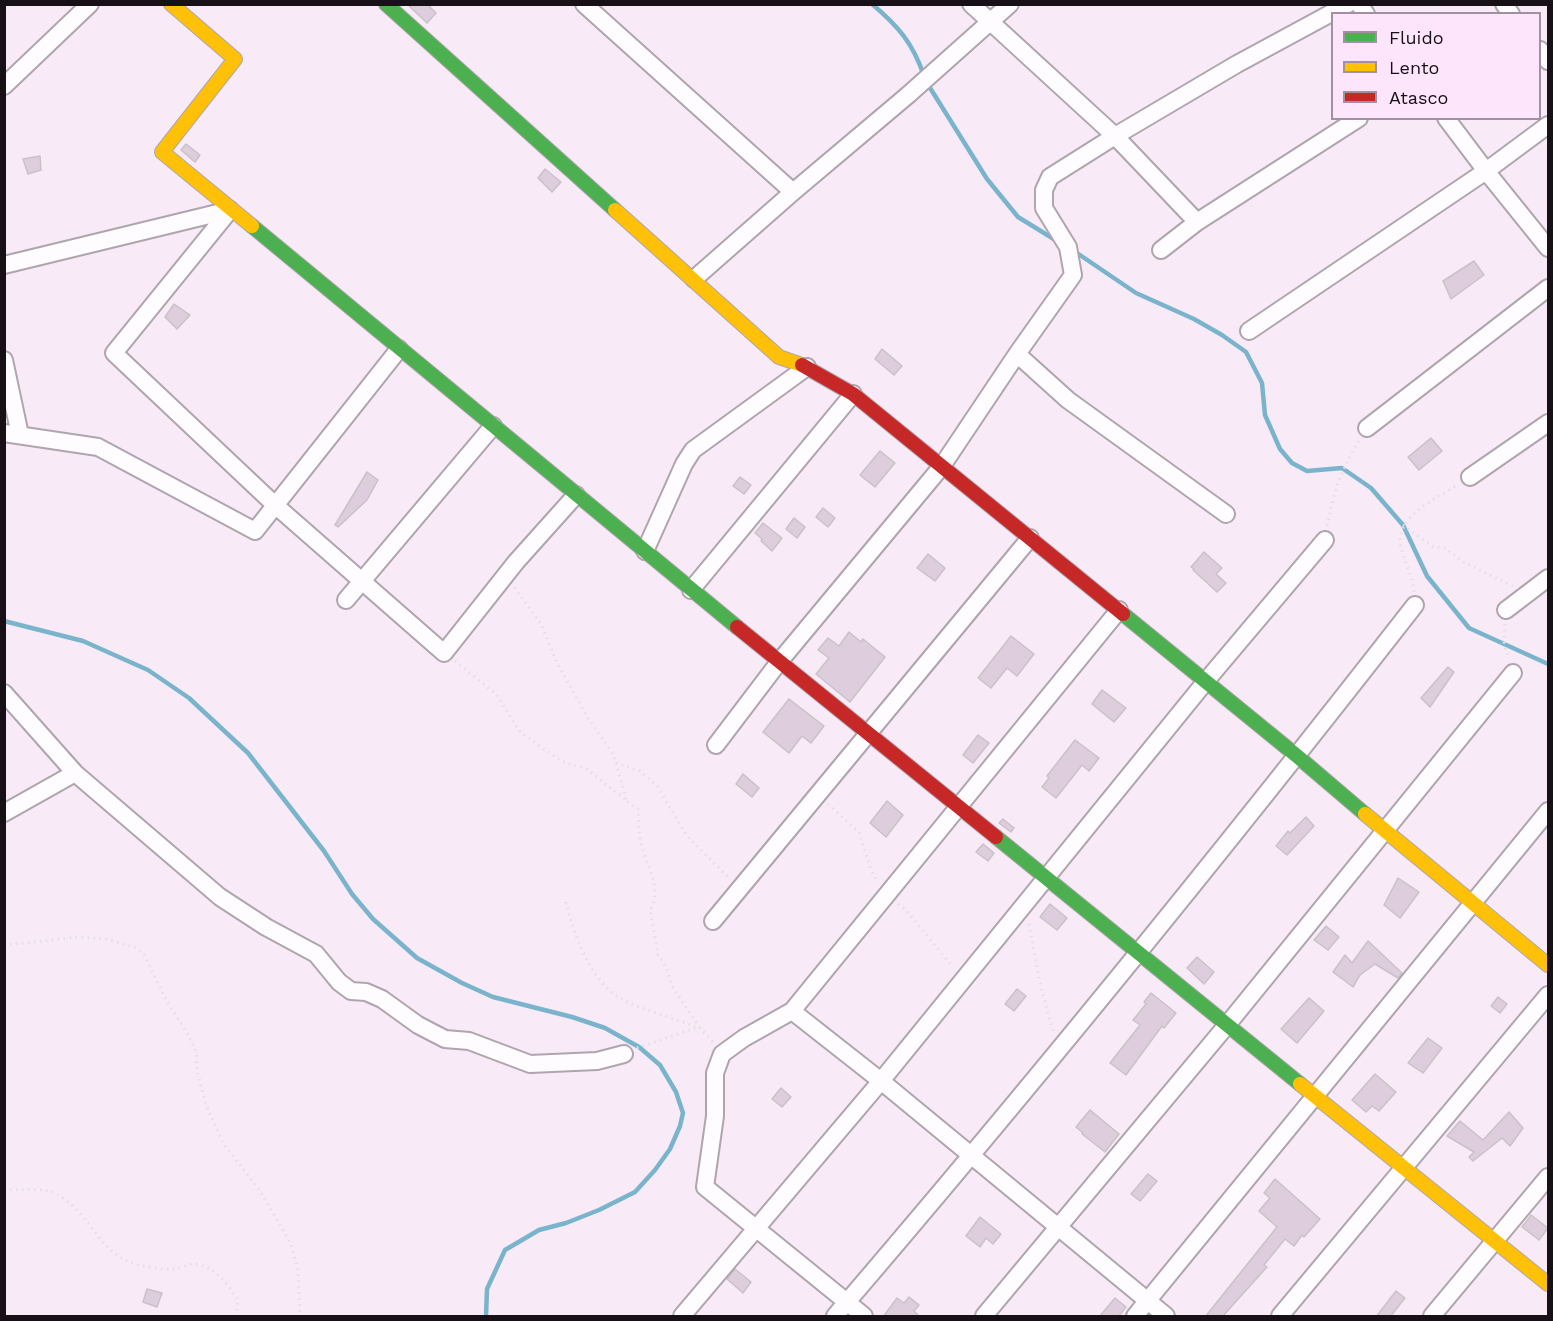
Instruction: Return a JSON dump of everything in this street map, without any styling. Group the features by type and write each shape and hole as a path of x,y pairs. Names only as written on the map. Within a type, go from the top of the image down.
{"street":[{"path":"4,86 90,4"},
{"path":"171,4 235,59 162,152 779,662 1548,1284"},
{"path":"386,4 779,357 807,367 853,394 1298,756 1384,831 1548,965"},
{"path":"584,4 793,192"},
{"path":"971,4 1115,136 1197,222"},
{"path":"694,279 909,95 1010,4"},
{"path":"1333,12 1348,4"},
{"path":"716,745 779,662 942,466 1073,275 1068,247 1044,208 1044,190 1050,177 1237,64 1331,13"},
{"path":"1161,250 1197,222 1356,120"},
{"path":"1448,120 1548,248"},
{"path":"1249,331 1486,171 1548,125"},
{"path":"4,265 231,210"},
{"path":"231,210 114,354 275,505 444,653 516,562 576,495"},
{"path":"1367,428 1548,288"},
{"path":"4,360 12,434 98,447 255,531 399,349"},
{"path":"1017,354 1068,400 1226,514"},
{"path":"645,551 684,464 693,450 807,367"},
{"path":"691,590 853,394"},
{"path":"1470,477 1548,423"},
{"path":"346,600 493,426"},
{"path":"713,921 1030,538"},
{"path":"682,1317 964,981 1206,681 1324,540"},
{"path":"1506,610 1548,578"},
{"path":"835,1317 1058,1051 1298,756 1415,606"},
{"path":"864,1317 705,1187 715,1116 715,1073 722,1054 744,1038 792,1011 1119,610"},
{"path":"984,1317 1227,1025 1514,673"},
{"path":"4,693 75,773 220,897 266,927 316,954 339,982 351,991 366,992 382,999 418,1025 445,1039 469,1041 530,1064 597,1061 624,1054"},
{"path":"4,813 75,773"},
{"path":"1135,1317 1548,811"},
{"path":"1280,1317 1548,995"},
{"path":"792,1011 881,1081 1166,1317"},
{"path":"1432,1317 1548,1176"}],"path":[{"path":"1324,540 1335,488 1342,468 1367,428"},
{"path":"1415,606 1414,587 1399,536 1403,525 1414,514 1470,477"},
{"path":"1403,525 1433,547 1445,548 1465,563 1528,593"},
{"path":"516,562 514,587 541,624 557,663 588,718 613,754 627,801"},
{"path":"1506,610 1504,644 1514,673"},
{"path":"444,653 496,694 520,732 561,761 587,769 638,809 641,842 654,883 656,901 650,910 658,955 666,967 672,986 699,1027 722,1054"},
{"path":"616,763 640,771 657,786 687,836 740,889"},
{"path":"818,795 859,832 871,870 887,895 905,909 964,981"},
{"path":"566,902 570,923 592,969 604,986 621,999 699,1027"},
{"path":"1026,905 1040,984 1058,1051"},
{"path":"4,945 79,937 107,939 136,948 145,956 164,996 196,1051 197,1071 206,1105 223,1143 260,1191 291,1244 298,1270 300,1317"},
{"path":"650,1043 699,1027"},
{"path":"4,1189 54,1193 71,1204 115,1255 129,1262 162,1269 178,1269 193,1264 210,1269 229,1286 238,1301 235,1317"}],"building":[{"path":"407,4 427,4 436,13 427,23"},
{"path":"186,144 200,155 195,162 181,150"},
{"path":"40,156 41,170 28,174 23,159"},
{"path":"545,169 561,182 552,192 538,178"},
{"path":"1474,261 1484,275 1451,299 1443,281"},
{"path":"174,304 190,315 177,329 165,317"},
{"path":"882,349 902,366 894,375 875,359"},
{"path":"1431,438 1442,451 1419,470 1408,457"},
{"path":"880,451 895,463 875,487 860,475"},
{"path":"367,472 378,480 367,500 338,527 335,525"},
{"path":"740,477 751,485 744,494 733,486"},
{"path":"823,508 835,518 828,527 816,517"},
{"path":"794,518 805,527 797,538 786,529"},
{"path":"763,523 782,538 772,551 755,533"},
{"path":"1204,552 1222,568 1216,574 1226,583 1217,592 1191,567"},
{"path":"928,554 945,568 935,581 917,568"},
{"path":"849,632 861,642 863,639 885,657 850,702 816,674 829,658 818,650 828,638 839,646"},
{"path":"1011,636 1034,654 1017,676 1007,668 991,688 978,678"},
{"path":"1448,667 1454,672 1430,707 1421,698"},
{"path":"1102,690 1126,708 1114,722 1092,704"},
{"path":"789,699 824,726 811,743 802,736 789,753 763,732"},
{"path":"978,735 989,743 973,763 963,755"},
{"path":"1075,740 1099,758 1089,771 1082,765 1056,798 1042,787 1049,778 1047,776"},
{"path":"743,774 759,788 752,797 736,784"},
{"path":"887,801 903,815 886,837 870,823"},
{"path":"1306,817 1314,826 1287,855 1276,846 1288,831 1290,833"},
{"path":"1003,819 1014,828 1011,832 999,823"},
{"path":"983,844 994,853 988,861 976,852"},
{"path":"1398,878 1419,892 1400,918 1384,905"},
{"path":"1050,904 1067,918 1057,930 1040,917"},
{"path":"1326,926 1339,937 1328,950 1314,940"},
{"path":"1368,941 1402,973 1398,978 1375,964 1360,975 1353,987 1333,972 1345,955 1352,963"},
{"path":"1197,957 1214,972 1204,984 1187,968"},
{"path":"1017,989 1026,996 1014,1011 1005,1004"},
{"path":"1151,993 1176,1013 1164,1028 1162,1026 1126,1075 1110,1063 1140,1025 1133,1020 1146,1004 1144,1002"},
{"path":"1498,997 1507,1004 1500,1013 1491,1006"},
{"path":"1309,998 1324,1011 1297,1043 1281,1029"},
{"path":"1428,1038 1442,1048 1423,1073 1408,1063"},
{"path":"1375,1074 1396,1092 1379,1111 1372,1106 1366,1112 1352,1100"},
{"path":"781,1088 791,1097 782,1107 772,1099"},
{"path":"1090,1110 1119,1134 1105,1152 1076,1127"},
{"path":"1509,1112 1523,1128 1510,1146 1502,1138 1473,1161 1469,1157 1474,1152 1447,1136 1460,1121 1483,1140"},
{"path":"1148,1174 1157,1181 1140,1201 1131,1194"},
{"path":"1275,1179 1320,1219 1304,1237 1302,1235 1294,1246 1285,1239 1264,1265 1267,1267 1222,1317 1205,1317 1277,1227 1259,1211 1270,1198 1264,1193"},
{"path":"1531,1215 1548,1228 1539,1240 1522,1227"},
{"path":"980,1217 1001,1234 993,1244 986,1238 980,1247 966,1236"},
{"path":"735,1269 751,1282 743,1293 727,1279"},
{"path":"147,1289 162,1293 157,1307 143,1302"},
{"path":"1396,1291 1405,1298 1390,1317 1376,1317"},
{"path":"909,1297 919,1305 914,1311 920,1317 883,1317 897,1298 904,1303"},
{"path":"1115,1298 1126,1307 1118,1317 1099,1317"}],"waterway":[{"path":"872,4 904,36 924,76"},
{"path":"927,83 987,179 1018,217 1057,241"},
{"path":"1074,251 1136,293 1194,319 1246,352 1262,383 1265,415 1280,449 1292,463 1307,471 1342,468 1371,488 1403,525 1427,576 1469,628 1548,664"},
{"path":"4,621 83,641 148,670 189,698 248,753 324,851 352,894 373,919 417,958 493,997 605,1028 639,1047 660,1065 676,1092 683,1113 670,1149 635,1192 599,1210 566,1223 539,1230 505,1250 487,1289 486,1316"}],"traffic: fast":[{"path":"386,4 615,210"},
{"path":"252,226 737,627"},
{"path":"1123,614 1365,814"},
{"path":"996,837 1300,1084"}],"traffic: slow":[{"path":"171,4 235,59 162,152 252,226"},
{"path":"615,210 779,357 802,365"},
{"path":"1365,814 1548,965"},
{"path":"1300,1084 1548,1284"}],"traffic: jam":[{"path":"802,365 853,394 1123,614"},
{"path":"737,627 996,837"}]}
